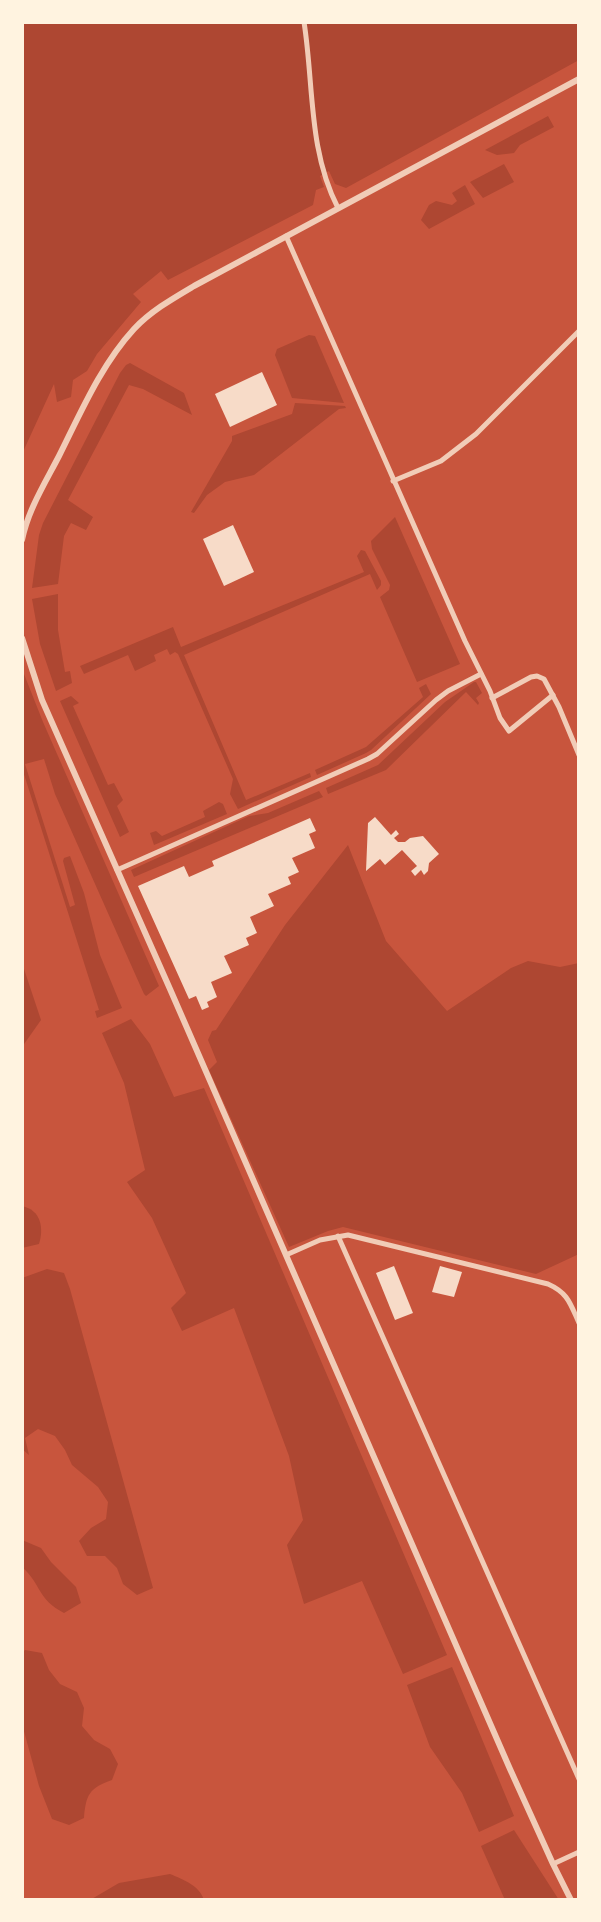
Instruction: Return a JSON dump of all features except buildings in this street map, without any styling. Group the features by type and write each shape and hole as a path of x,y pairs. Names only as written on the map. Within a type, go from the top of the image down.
{"street":[{"path":"304,22 320,163 338,208"},
{"path":"22,540 33,506 114,352 145,319 166,303 286,236 579,79"},
{"path":"286,236 500,718 509,731 553,695"},
{"path":"393,481 441,461 483,429 579,331"},
{"path":"22,638 42,700 571,1900"},
{"path":"117,870 368,759 436,700 481,674"},
{"path":"492,698 531,677 545,679 579,755"},
{"path":"286,1255 320,1240 348,1235 548,1284 567,1296 579,1323"},
{"path":"338,1236 579,1779"},
{"path":"553,1864 579,1852"}],"shaded area":[{"path":"22,22 579,22 579,60 346,188 335,184 329,171 320,176 324,187 316,190 313,205 168,280 161,271 133,294 141,302 97,354 87,371 73,380 71,397 57,402 54,384 22,454"},
{"path":"548,116 554,127 520,145 514,153 497,155 485,150"},
{"path":"504,164 514,182 483,198 470,182"},
{"path":"465,185 475,204 429,229 421,220 429,205 436,201 452,205 457,201 452,193"},
{"path":"309,335 315,336 344,403 292,398 275,355 277,349"},
{"path":"130,363 184,393 192,415 143,389 129,385 68,500 93,517 86,530 71,523 64,536 58,584 32,588 43,523 120,373"},
{"path":"295,403 346,408 339,409 254,475 225,482 207,495 194,513 191,512 232,436 292,414"},
{"path":"395,517 460,664 417,682 380,597 389,590 390,585 372,549 371,541"},
{"path":"361,550 365,551 381,581 377,590 370,574 184,655 246,800 310,773 311,777 238,809 230,794 233,779 178,654 170,655 167,649 154,655 156,661 135,671 128,655 84,674 80,666 173,627 181,647 364,572 357,556"},
{"path":"58,594 58,630 65,672 70,671 72,683 56,691 40,644 32,599"},
{"path":"22,669 159,986 146,996 144,994 55,794 44,759 25,764 70,907 75,905 63,861 70,856 84,893 100,955 122,1008 97,1018 95,1011 99,1010 22,768"},
{"path":"474,682 482,693 476,698 478,705 466,692 386,770 328,794 326,788 378,765 445,702"},
{"path":"426,684 431,694 371,750 317,775 315,770 366,747 423,697 419,688"},
{"path":"71,696 79,703 73,706 108,785 114,783 123,800 117,806 129,832 120,837 60,701"},
{"path":"319,791 323,797 134,877 131,870 249,816 268,813"},
{"path":"219,802 227,814 154,845 150,833 156,831 162,836 205,817 203,811"},
{"path":"348,845 386,941 447,1011 511,968 528,961 560,967 579,963 579,1254 536,1274 343,1227 289,1247 209,1070 217,1062 208,1040 285,925"},
{"path":"22,963 41,1020 22,1047"},
{"path":"131,1019 150,1044 174,1097 204,1088 447,1655 403,1674 362,1581 304,1604 287,1545 303,1520 289,1456 234,1308 182,1331 171,1308 186,1293 152,1218 127,1182 145,1170 124,1083 102,1033"},
{"path":"22,1206 33,1211 40,1220 41,1232 39,1244 22,1248"},
{"path":"47,1269 64,1273 70,1289 153,1588 137,1595 123,1584 117,1568 105,1556 87,1556 79,1541 91,1528 106,1519 108,1502 98,1487 72,1465 55,1436 38,1429 25,1438 29,1455 22,1449 22,1278"},
{"path":"22,1540 41,1548 76,1587 81,1603 64,1613 44,1597 22,1567"},
{"path":"25,1650 42,1653 49,1670 60,1684 77,1692 84,1708 82,1726 94,1740 110,1749 118,1764 112,1780 90,1793 84,1818 69,1825 52,1819 39,1786 22,1724 22,1653"},
{"path":"452,1667 514,1816 479,1832 462,1793 430,1747 407,1685"},
{"path":"514,1830 559,1900 505,1900 481,1846"},
{"path":"170,1874 195,1887 204,1900 90,1900 119,1883"}]}
